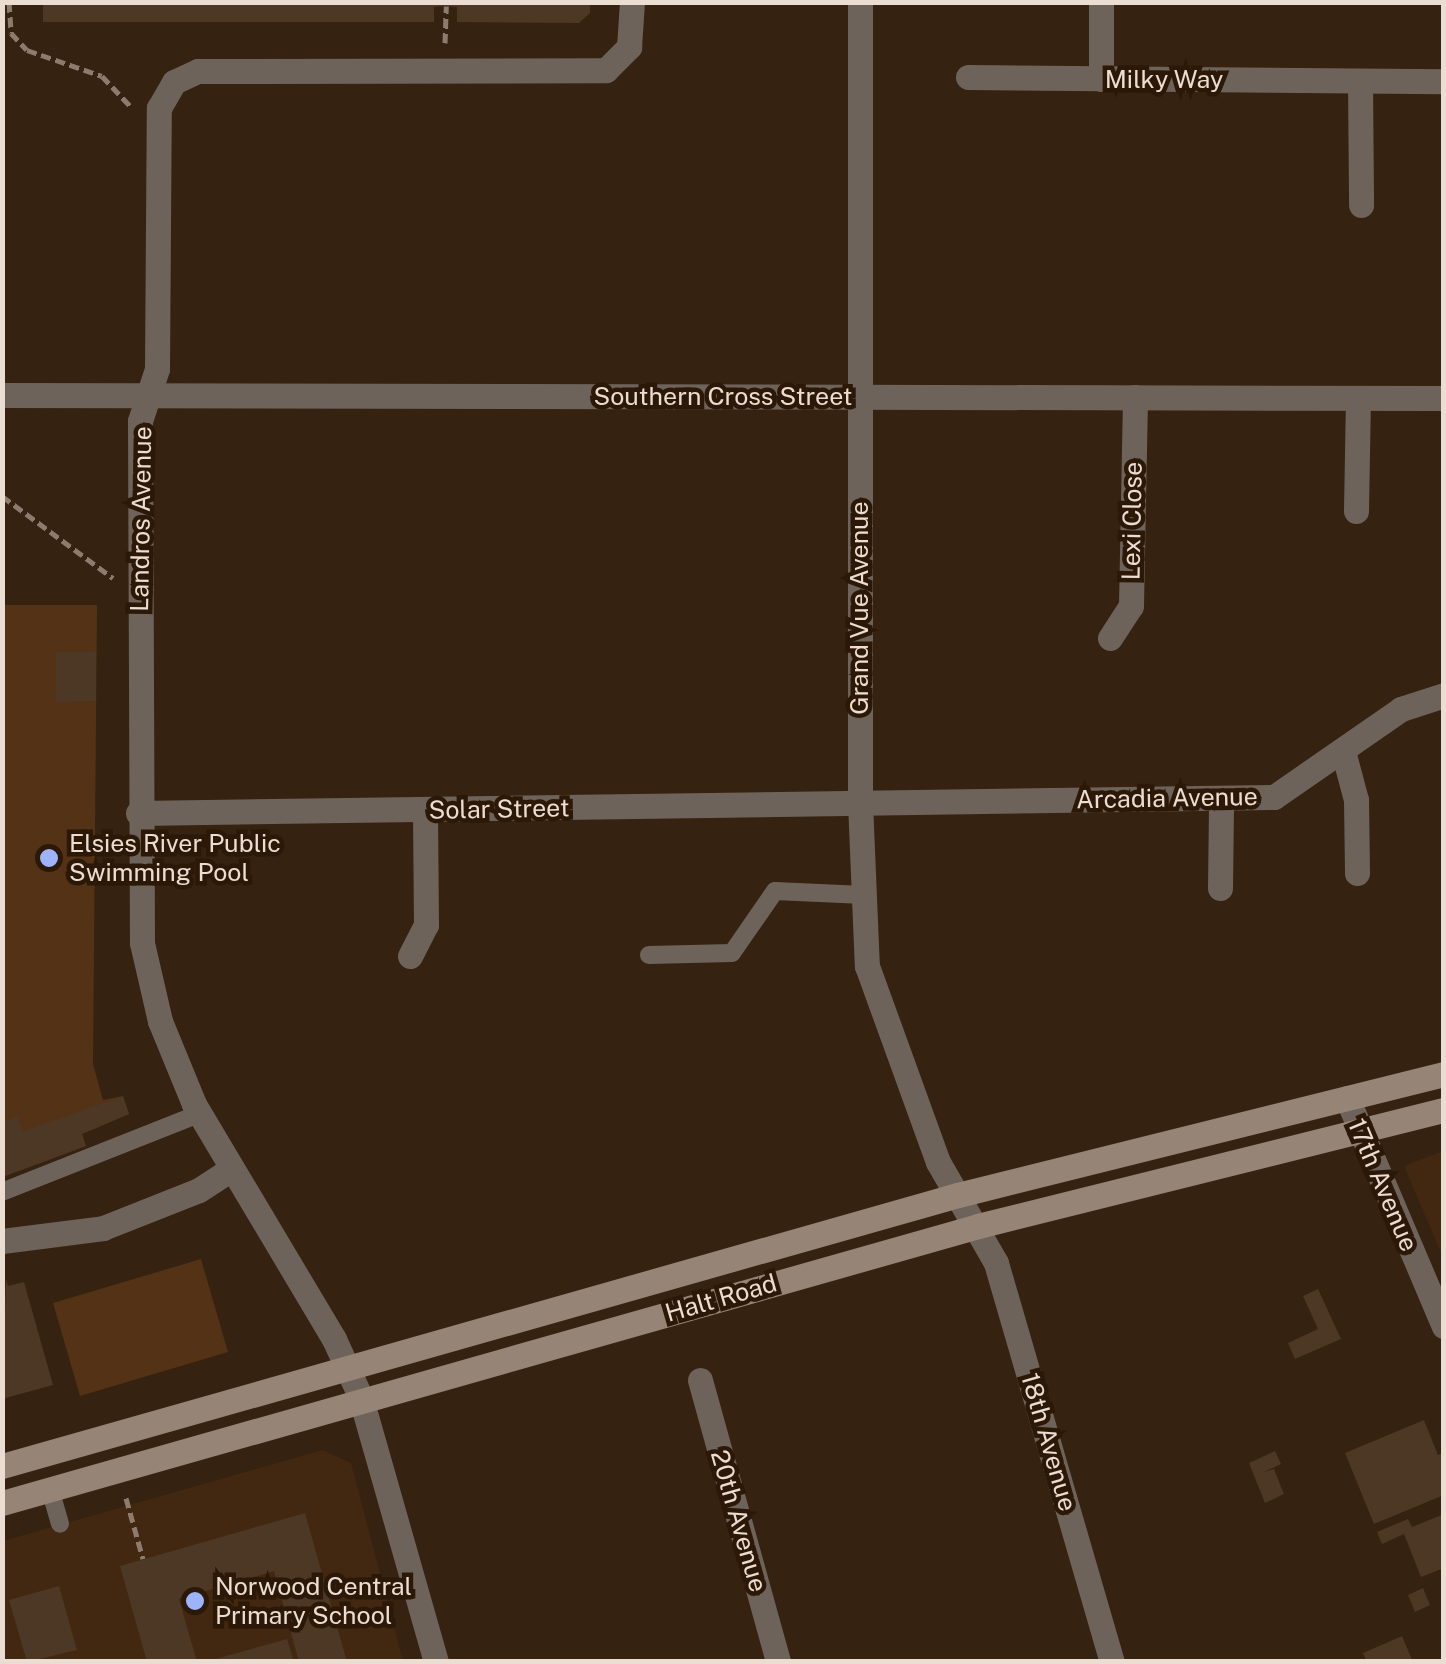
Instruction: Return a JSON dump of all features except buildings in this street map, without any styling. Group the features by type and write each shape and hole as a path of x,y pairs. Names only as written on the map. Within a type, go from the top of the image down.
{"street":[{"path":"158,118 167,89 198,71 606,70 630,47 632,2"},
{"name":"Grand Vue Avenue","path":"860,2 860,802 870,979 938,1162 958,1195"},
{"path":"1101,2 1101,79"},
{"name":"Milky Way","path":"968,77 1444,81"},
{"path":"1360,81 1362,205"},
{"name":"Landros Avenue","path":"158,118 158,368 140,422 138,902 150,982 175,1064 200,1114 361,1398 436,1662"},
{"name":"Southern Cross Street","path":"2,395 1444,398"},
{"name":"Lexi Close","path":"1110,638 1131,606 1135,397"},
{"path":"1356,511 1358,398"},
{"name":"Arcadia Avenue","path":"860,802 1220,800 1282,795 1416,700 1444,695"},
{"path":"1343,751 1356,800 1357,873"},
{"path":"1220,800 1220,888"},
{"name":"Solar Street","path":"138,813 860,802"},
{"path":"410,956 426,925 426,810"},
{"name":"Halt Road","path":"2,1466 958,1195 1444,1074"},
{"name":"17th Avenue","path":"1347,1098 1444,1326"},
{"name":"Halt Road","path":"2,1503 978,1226 1444,1110"},
{"path":"2,1241 103,1228 198,1190 232,1169"},
{"name":"18th Avenue","path":"958,1195 978,1226 1005,1290 1112,1662"},
{"name":"20th Avenue","path":"700,1380 778,1662"}],"lane":[{"path":"649,955 732,953 775,891 864,895"},
{"path":"2,1192 200,1114"},
{"path":"50,1490 60,1524"}],"path":[{"path":"10,2 11,33 27,50 102,76 133,108 158,118"},
{"path":"444,71 446,6"},
{"path":"2,496 120,583"},
{"path":"126,1498 143,1559"}],"shaded area":[{"name":"Elsies River Public Swimming Pool","path":"3,605 97,605 93,1064 103,1100 123,1096 129,1114 82,1134 86,1146 3,1177"},
{"path":"1444,1151 1443,1257 1404,1166"},
{"path":"201,1259 228,1352 80,1396 53,1303"},
{"name":"Norwood Central Primary School","path":"323,1450 351,1463 403,1661 3,1662 3,1541"}],"place":[{"name":"Elsies River Public Swimming Pool","path":"49,858"},
{"name":"Norwood Central Primary School","path":"195,1601"}]}
